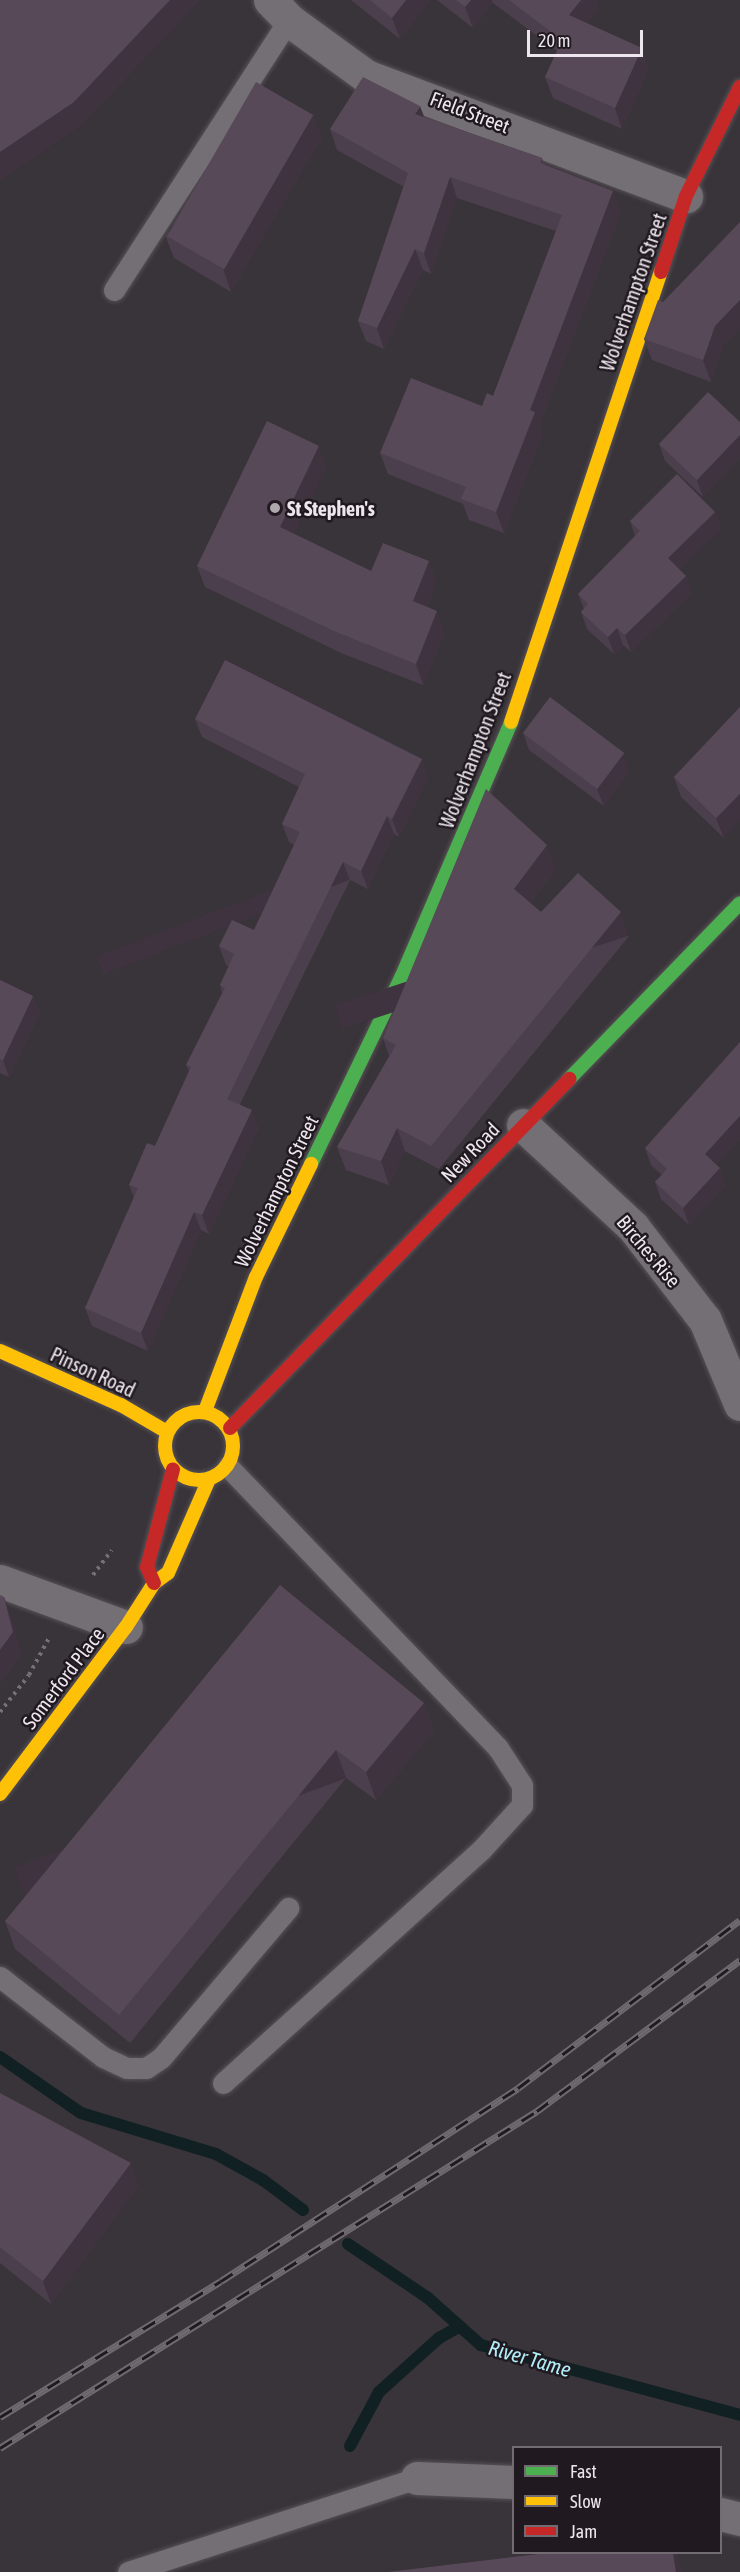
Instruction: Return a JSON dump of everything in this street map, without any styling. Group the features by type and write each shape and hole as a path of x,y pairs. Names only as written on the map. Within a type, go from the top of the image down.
{"main road":[{"name":"Wolverhampton Street","path":"205,1411 256,1277 401,978 503,745 686,196 740,87"},
{"name":"New Road","path":"230,1428 740,903"},
{"name":"Pinson Road","path":"0,1351 121,1405 167,1432"},
{"path":"154,1583 147,1567 173,1469 164,1448 167,1432 176,1420 189,1412 205,1411 219,1417 230,1428 233,1450 228,1466 209,1479 194,1480 173,1469"},
{"name":"Somerford Place","path":"0,1794 126,1627 154,1583 168,1573 209,1479"}],"street":[{"name":"Field Street","path":"288,7 366,76 686,196"},
{"name":"Birches Rise","path":"523,1125 633,1227 705,1320 740,1404"},
{"path":"0,1581 126,1627"},
{"path":"417,2478 512,2482"},
{"path":"722,2514 740,2519"}],"lane":[{"path":"114,290 288,7"},
{"path":"223,2084 481,1850 522,1805 522,1785 498,1748 228,1466"},
{"path":"0,1977 103,2057 127,2068 146,2068 161,2058 288,1908"},
{"path":"128,2572 417,2478"}],"building":[{"path":"0,0 170,0 74,102 0,152"},
{"path":"370,0 406,0 392,18"},
{"path":"456,0 471,0 465,7"},
{"path":"509,0 581,0 569,15 642,48 615,108 545,77 562,40"},
{"path":"363,77 420,106 415,114 542,158 540,163 613,191 530,410 535,412 496,512 461,499 466,487 380,453 411,378 482,406 487,393 493,396 562,215 450,177 424,253 415,249 377,328 358,321 408,173 330,129"},
{"path":"256,82 313,115 224,269 167,236"},
{"path":"740,222 740,300 715,326 703,360 644,339 658,300 663,302"},
{"path":"708,392 740,422 740,435 697,480 659,444"},
{"path":"267,421 319,446 280,527 371,571 383,543 429,561 413,601 437,611 416,664 334,631 197,566"},
{"path":"677,474 715,512 668,558 686,576 625,635 617,628 608,637 581,612 588,604 578,594 640,531 630,521"},
{"path":"225,660 422,759 392,819 387,816 361,871 343,862 227,1099 252,1110 202,1215 194,1212 141,1333 85,1308 138,1188 129,1185 147,1143 155,1146 191,1067 186,1065 225,988 220,985 234,954 219,946 232,920 254,930 300,832 282,824 305,774 195,719"},
{"path":"550,697 624,753 597,789 523,733"},
{"path":"740,707 740,794 716,818 674,777"},
{"path":"486,789 547,845 514,889 541,912 578,873 621,912 431,1146 397,1128 381,1161 337,1147 396,1045 383,1038"},
{"path":"0,980 33,996 3,1060 0,1059"},
{"path":"740,1042 740,1116 705,1154 720,1168 683,1208 655,1182 667,1169 645,1148"},
{"path":"280,1585 424,1703 366,1772 336,1750 119,2015 5,1921"},
{"path":"0,1595 4,1597 13,1632 0,1650"},
{"path":"0,2093 131,2163 43,2281 0,2247"},
{"path":"539,2554 673,2554 676,2572 388,2572"}],"waterway":[{"name":"River Tame","path":"0,2057 81,2113 216,2154 263,2180 303,2210"},
{"name":"River Tame","path":"348,2244 428,2298 481,2345 740,2415"},
{"path":"350,2446 379,2392 439,2338 459,2327"}],"railway":[{"path":"0,2417 221,2281 518,2088 740,1920"},
{"path":"0,2448 537,2111 740,1960"}],"traffic: fast":[{"path":"311,1164 401,978 511,722"},
{"path":"569,1079 740,903"}],"traffic: slow":[{"path":"511,722 661,272"},
{"path":"205,1411 256,1277 311,1164"},
{"path":"0,1351 121,1405 167,1432"},
{"path":"192,1412 206,1412 218,1417 228,1427 233,1446 228,1465 218,1475 206,1480 192,1480 180,1475 170,1465 165,1453 165,1439 170,1427 180,1417 192,1412"},
{"path":"0,1794 126,1627 154,1583 168,1573 209,1479"}],"traffic: jam":[{"path":"661,272 686,196 740,87"},
{"path":"230,1428 569,1079"},
{"path":"154,1583 147,1567 173,1469"}],"place":[{"name":"St Stephen's","path":"275,508"}]}
